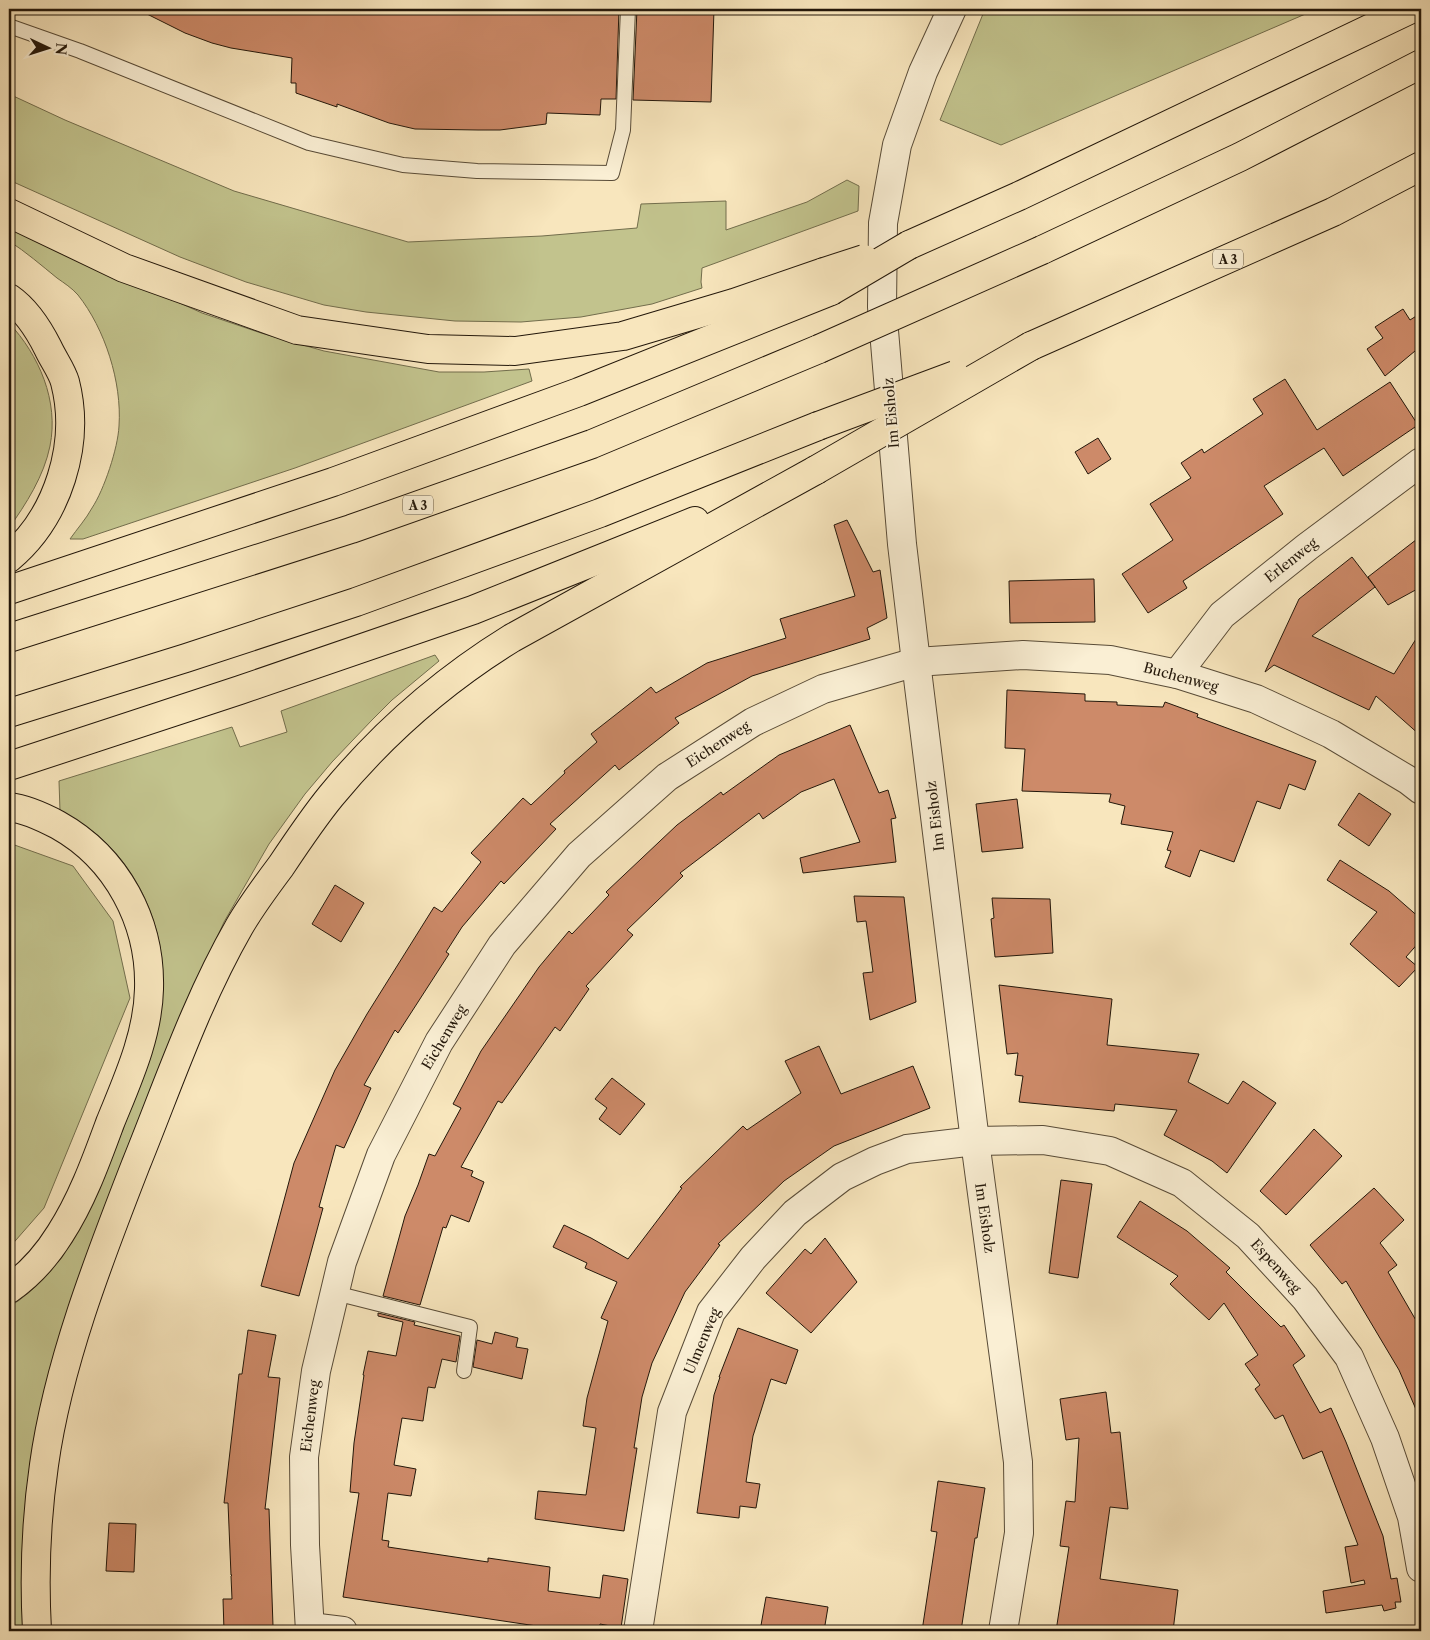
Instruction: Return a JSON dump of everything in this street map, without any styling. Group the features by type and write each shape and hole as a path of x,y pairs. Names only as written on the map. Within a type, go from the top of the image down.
{"highway":[{"path":"9,590 342,478 579,392 1019,196 1411,9"},
{"name":"A 3","path":"9,638 351,529 592,444 819,349 1042,250 1240,157 1421,64"},
{"name":"A 3","path":"9,713 186,658 356,602 600,512 818,426 1031,346 1333,212 1421,166"},
{"path":"9,213 124,268 297,330 428,349 515,351 623,336 734,303 827,282"},
{"path":"9,298 25,314 45,342 64,381 70,418 70,438 54,498 36,528 18,551 9,558"},
{"path":"38,1631 36,1589 39,1504 48,1439 62,1376 102,1253 193,1022 216,972 240,926 297,842 337,790 366,756 408,716 464,670 512,638 816,470 1031,346"},
{"path":"9,766 240,690 473,610 816,470"},
{"path":"9,807 30,812 66,829 98,854 110,869 129,899 141,929 147,956 149,989 145,1020 135,1058 81,1196 60,1235 49,1250 30,1271 9,1289"}],"street":[{"name":"Im Eisholz","path":"952,9 923,72 897,145 883,223 882,307 902,544 975,1141 1018,1462 1020,1533 1003,1631"},
{"name":"Erlenweg","path":"1177,674 1222,615 1307,547 1421,462"},
{"name":"Buchenweg","path":"916,662 1023,655 1110,660 1177,674 1256,699 1298,718 1331,734 1408,780 1421,790"},
{"name":"Eichenweg","path":"310,1629 305,1545 304,1457 316,1370 342,1262 381,1155 439,1042 502,945 579,855 667,777 753,722 823,690 916,662"},
{"name":"Espenweg","path":"975,1141 1043,1140 1110,1152 1182,1183 1248,1236 1305,1298 1349,1357 1388,1447 1412,1516 1421,1568"},
{"name":"Ulmenweg","path":"638,1631 672,1412 711,1312 753,1258 795,1213 842,1177 875,1161 906,1150 975,1141"},
{"path":"310,1629 343,1631"}],"lane":[{"path":"9,26 80,51 309,143 403,165 476,171 612,173 623,130 628,9"},
{"path":"335,1293 470,1327 464,1371"}],"green space":[{"path":"985,9 1317,9 1001,145 940,120"},
{"path":"9,94 65,120 234,191 408,242 542,236 637,228 641,204 726,201 726,230 807,202 847,180 859,186 858,211 702,268 702,288 652,304 581,317 521,322 455,321 366,312 324,305 246,282 180,257 9,180"},
{"path":"9,226 202,313 261,333 324,351 439,372 529,369 532,381 295,468 83,539 70,539 97,500 106,480 118,435 118,392 104,340 88,309 71,288 9,241"},
{"path":"9,323 38,364 49,396 52,412 52,429 50,446 39,479 9,528"},
{"path":"435,655 439,661 392,700 332,762 305,794 269,844 224,922 180,1018 24,1531 22,1589 24,1631 9,1631 9,1307 29,1293 46,1276 75,1236 87,1214 107,1169 151,1051 162,984 162,965 156,928 142,892 121,860 104,841 60,811 59,781 232,727 240,747 287,732 281,711"},
{"path":"9,843 73,866 113,921 130,998 44,1208 9,1248"}],"building":[{"path":"137,9 619,9 616,99 601,99 600,115 547,113 546,124 500,130 415,129 389,123 337,104 337,107 296,93 296,83 291,83 292,58 212,43 185,33"},
{"path":"637,9 714,9 711,102 633,100"},
{"path":"1403,309 1410,320 1421,313 1421,346 1385,376 1367,349 1383,338 1375,327"},
{"path":"1285,379 1317,430 1390,382 1418,425 1343,476 1324,448 1264,486 1283,514 1183,581 1187,588 1148,613 1122,574 1173,540 1150,504 1191,478 1181,463 1202,449 1204,453 1263,414 1253,399"},
{"path":"1098,438 1111,459 1088,474 1075,452"},
{"path":"847,520 873,572 880,570 887,618 867,628 870,639 752,676 675,718 679,723 619,770 615,765 550,824 556,829 504,884 501,881 462,927 446,952 449,954 398,1033 395,1030 364,1085 371,1088 344,1148 336,1145 319,1207 323,1208 299,1296 261,1286 294,1163 335,1070 367,1014 434,907 442,912 481,862 471,853 523,798 531,805 565,773 564,771 597,742 591,734 651,687 656,693 707,663 786,638 780,619 855,596 834,525"},
{"path":"1421,536 1421,587 1388,605 1368,577"},
{"path":"1352,557 1375,587 1312,636 1394,674 1421,631 1421,736 1376,696 1369,710 1274,665 1265,672 1299,599"},
{"path":"1094,579 1095,622 1010,623 1009,581"},
{"path":"1007,690 1085,694 1085,701 1117,702 1117,705 1163,707 1165,702 1198,714 1197,717 1316,761 1305,790 1289,784 1280,809 1257,801 1234,862 1200,850 1190,877 1165,867 1171,851 1167,850 1173,832 1121,824 1125,806 1109,802 1111,794 1022,791 1025,749 1005,748"},
{"path":"850,725 879,793 888,790 896,818 891,819 896,862 803,873 800,858 860,842 834,779 801,792 763,819 759,813 680,873 683,876 627,930 633,935 586,986 589,989 560,1031 555,1027 502,1103 498,1101 461,1167 473,1171 471,1176 484,1182 469,1222 451,1215 446,1228 443,1227 420,1305 383,1296 405,1216 429,1154 435,1156 461,1108 453,1104 481,1051 539,967 569,931 572,934 609,895 606,892 677,825 721,792 723,795 779,755"},
{"path":"1359,793 1391,814 1369,846 1338,825"},
{"path":"1017,799 1023,848 982,852 976,804"},
{"path":"1340,860 1389,891 1421,919 1421,940 1406,957 1418,967 1399,987 1350,944 1377,912 1327,880"},
{"path":"335,885 364,903 341,942 312,924"},
{"path":"854,896 904,897 916,1002 870,1020 863,973 873,972 866,921 857,922"},
{"path":"992,898 1050,899 1053,953 995,957 991,919 994,918"},
{"path":"999,985 1112,999 1107,1045 1199,1054 1188,1082 1228,1104 1243,1081 1276,1103 1227,1173 1212,1161 1164,1135 1177,1110 1115,1104 1114,1111 1019,1102 1023,1076 1015,1075 1018,1053 1007,1054"},
{"path":"819,1046 841,1094 913,1066 930,1108 834,1146 784,1181 718,1244 720,1245 685,1292 652,1363 642,1397 634,1448 637,1448 624,1531 535,1519 538,1491 586,1495 596,1428 583,1426 587,1398 608,1321 601,1318 617,1282 585,1268 587,1263 553,1247 564,1225 628,1259 682,1188 680,1187 743,1126 747,1130 801,1093 785,1061"},
{"path":"612,1078 645,1104 620,1135 599,1119 607,1108 595,1099"},
{"path":"1314,1129 1342,1156 1286,1215 1260,1191"},
{"path":"1061,1180 1092,1184 1078,1278 1049,1273"},
{"path":"1374,1188 1404,1220 1380,1243 1397,1265 1388,1272 1421,1329 1421,1421 1399,1370 1346,1281 1342,1284 1310,1245"},
{"path":"1140,1201 1187,1231 1230,1268 1226,1272 1281,1327 1284,1325 1305,1356 1293,1365 1320,1413 1331,1408 1346,1442 1383,1536 1391,1579 1397,1578 1401,1602 1395,1602 1396,1608 1384,1611 1382,1605 1326,1613 1323,1591 1365,1584 1364,1580 1351,1583 1345,1547 1358,1545 1322,1451 1303,1459 1283,1415 1275,1419 1255,1389 1260,1385 1245,1364 1258,1355 1224,1303 1209,1320 1170,1284 1178,1276 1117,1237"},
{"path":"825,1238 857,1282 811,1333 766,1293 805,1249 811,1254"},
{"path":"378,1313 415,1322 414,1325 460,1336 456,1362 442,1359 435,1388 428,1387 423,1421 402,1418 394,1465 416,1469 411,1496 388,1493 382,1540 389,1541 388,1547 488,1562 488,1558 550,1567 548,1591 600,1598 603,1575 628,1579 621,1628 600,1624 599,1630 580,1627 579,1631 570,1631 343,1597 359,1493 350,1492 354,1443 368,1351 396,1356 403,1322 378,1316"},
{"path":"738,1328 798,1350 786,1384 771,1379 753,1436 746,1482 760,1484 756,1508 740,1506 739,1518 697,1513 714,1395"},
{"path":"248,1330 276,1335 268,1377 280,1378 265,1509 269,1509 273,1626 267,1626 268,1631 224,1631 223,1599 232,1599 232,1575 228,1503 224,1503 239,1374 242,1374"},
{"path":"495,1332 518,1338 516,1347 528,1349 522,1379 473,1367 477,1340 492,1344"},
{"path":"1106,1392 1111,1433 1120,1432 1128,1509 1110,1507 1100,1579 1178,1590 1173,1631 1056,1631 1069,1547 1060,1546 1066,1501 1075,1502 1079,1438 1066,1440 1060,1399"},
{"path":"938,1481 985,1488 977,1538 975,1538 961,1631 922,1631 937,1532 931,1531"},
{"path":"109,1523 136,1524 134,1572 106,1571"},
{"path":"766,1597 828,1607 824,1631 760,1631"}]}
